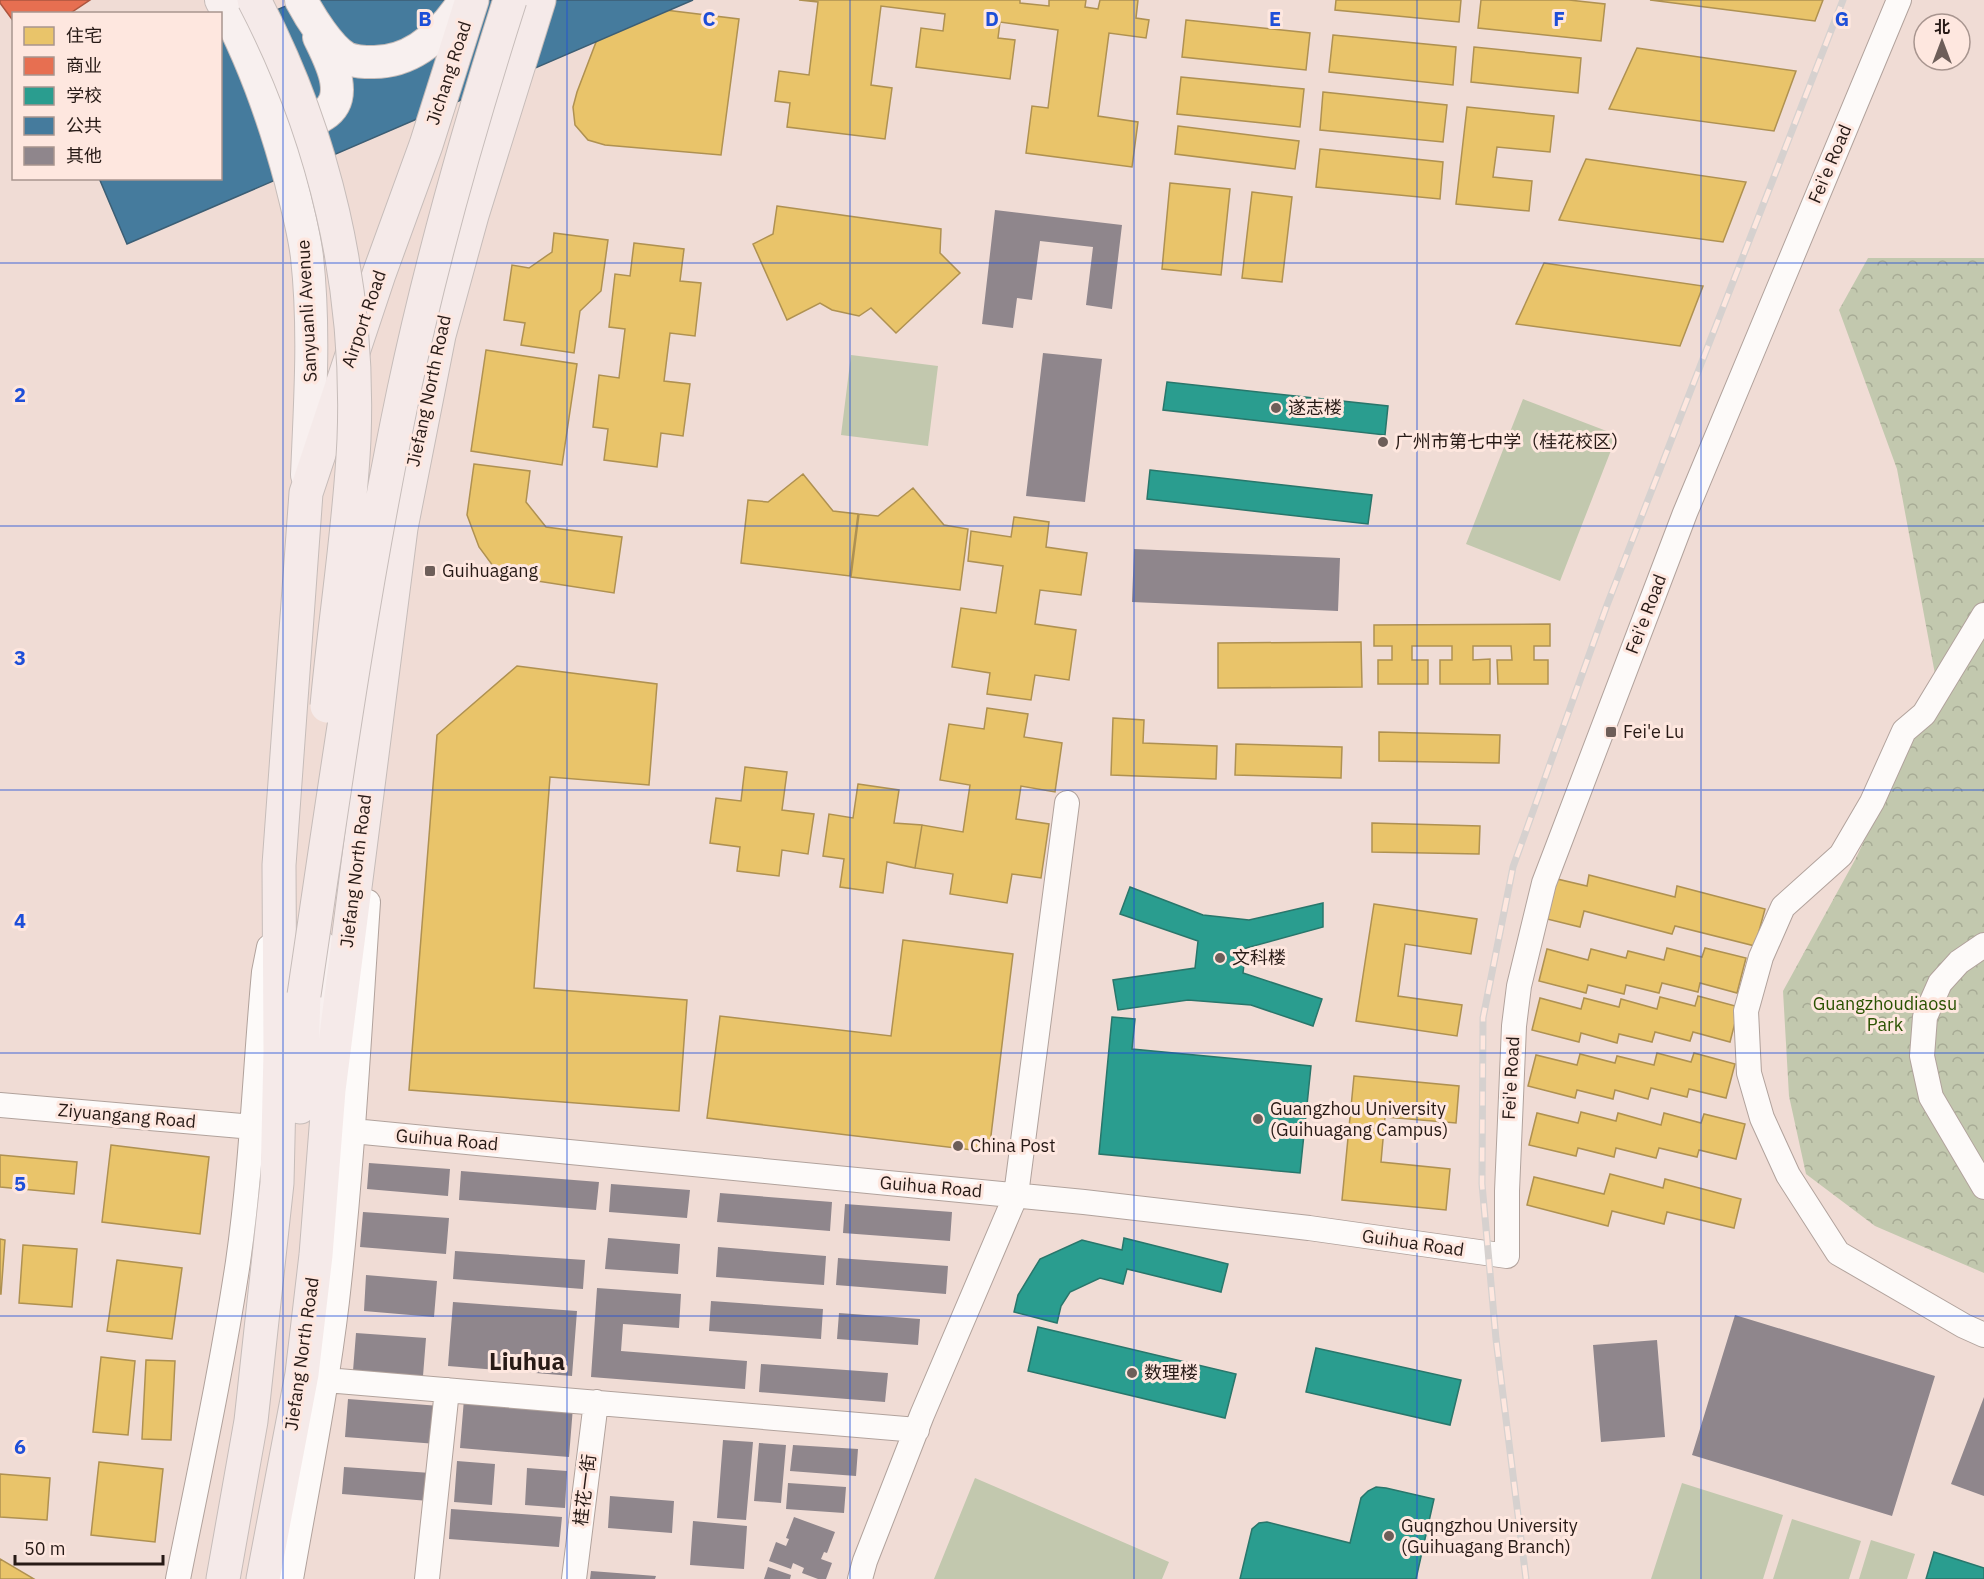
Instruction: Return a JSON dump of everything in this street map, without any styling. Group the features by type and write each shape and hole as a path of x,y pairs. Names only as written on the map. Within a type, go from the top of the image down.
{"highway":[{"path":"244,1579 270,1420 289,1278 301,1098 304,994 319,790 354,438 351,324 342,253 325,176 292,79 254,0"},
{"name":"Jichang Road","path":"426,145 472,0"},
{"path":"304,994 347,703 390,459 440,238 478,100 510,0"},
{"path":"426,145 427,158 441,177 454,182 468,181 486,170 539,0"},
{"name":"Airport Road","path":"306,493 379,274 426,145"},
{"name":"Jiefang North Road","path":"263,1579 302,1374 317,1244 328,1090 408,489 439,335 486,170"},
{"path":"223,1579 251,1421 277,1183 280,1063 278,918 283,802 306,493 329,477 350,468 371,466 392,471 402,478 408,489"}],"main road":[{"name":"Sanyuanli Avenue","path":"221,0 263,90 300,215 306,256 312,340 306,493"},
{"path":"306,9 346,57 359,62 378,62 404,57 420,48 437,35 465,0"},
{"path":"263,90 279,113 290,121 314,120 332,109 338,92 336,78 306,9"},
{"path":"328,1090 320,970 321,909 344,667"}],"street":[{"name":"Fei'e Road","path":"1507,1256 1507,1168 1514,1026 1519,986 1544,883 1685,513 1899,0"},
{"path":"1984,615 1924,714 1904,731 1872,802 1841,855 1783,907 1761,957 1746,1011 1749,1073 1762,1118 1788,1175 1838,1252 1964,1326 1984,1335"},
{"path":"291,1579 326,1380 337,1299 353,1131 384,656"},
{"path":"860,1579 917,1430 1016,1195 1067,803"},
{"path":"178,1579 205,1448 240,1249 253,1127 264,972 278,918"},
{"path":"1984,945 1959,962 1940,983 1925,1017 1922,1056 1931,1097 1984,1187"},
{"name":"Ziyuangang Road","path":"0,1105 253,1127"},
{"name":"Guihua Road","path":"353,1131 1016,1195 1309,1228 1507,1256"},
{"path":"326,1380 917,1430"},
{"path":"427,1579 447,1390"},
{"name":"桂花一街","path":"574,1579 596,1402"}],"green space":[{"name":"Guangzhoudiaosu Park","path":"1868,258 1984,258 1984,1273 1875,1226 1806,1174 1789,1096 1783,991 1856,858 1937,685 1897,469 1839,310"},
{"path":"851,355 938,366 928,446 841,435"},
{"path":"1523,399 1617,435 1560,581 1466,544"},
{"path":"975,1478 1169,1562 1162,1579 934,1579"},
{"path":"1682,1483 1783,1515 1763,1579 1651,1579"},
{"path":"1792,1519 1861,1541 1849,1579 1773,1579"},
{"path":"1871,1540 1915,1554 1907,1579 1859,1579"}],"building: 住宅":[{"path":"799,0 1020,0 1020,3 1049,6 1049,0 1086,0 1085,7 1098,9 1100,0 1138,0 1136,18 1149,20 1146,38 1109,33 1098,116 1138,122 1132,167 1026,153 1032,106 1048,108 1058,30 1000,22 998,38 1015,40 1010,79 916,67 921,28 943,31 945,14 881,6 871,85 892,88 885,139 787,127 790,103 775,101 779,71 809,75 818,2"},
{"path":"1336,0 1461,0 1459,22 1335,10"},
{"path":"1481,0 1569,0 1605,4 1601,41 1478,28"},
{"path":"1650,0 1823,0 1815,21"},
{"path":"636,9 657,9 739,19 721,155 605,145 588,140 575,125 573,107 577,92 601,29 619,15"},
{"path":"1186,20 1310,33 1306,70 1182,57"},
{"path":"1333,35 1456,47 1453,85 1329,72"},
{"path":"1474,47 1581,58 1578,93 1471,82"},
{"path":"1637,48 1796,71 1774,131 1609,109"},
{"path":"1181,77 1304,89 1300,127 1177,114"},
{"path":"1323,92 1447,105 1443,142 1320,130"},
{"path":"1467,107 1554,116 1550,152 1497,147 1493,177 1532,181 1529,211 1456,204"},
{"path":"1178,126 1299,141 1295,169 1175,154"},
{"path":"1320,149 1443,162 1440,199 1316,187"},
{"path":"1586,159 1746,182 1723,242 1559,220"},
{"path":"1170,183 1230,189 1221,275 1162,269"},
{"path":"1252,192 1292,197 1282,282 1242,278"},
{"path":"777,206 941,229 940,253 960,273 896,333 871,308 859,316 832,310 820,303 787,320 753,244 773,234"},
{"path":"554,233 608,240 601,291 580,311 574,353 521,345 525,323 504,320 512,265 529,268 552,252"},
{"path":"634,243 684,249 680,281 701,283 695,336 670,333 664,381 690,384 683,436 661,433 657,467 604,460 608,429 593,427 599,375 619,378 625,329 609,327 615,274 630,276"},
{"path":"1544,263 1703,286 1680,346 1516,324"},
{"path":"486,350 577,364 562,465 471,451"},
{"path":"474,464 530,471 526,502 546,527 622,537 614,593 518,578 493,566 479,547 467,515"},
{"path":"803,474 833,511 858,514 850,576 741,563 748,500 768,502"},
{"path":"913,488 944,525 968,529 960,590 851,577 859,514 878,516"},
{"path":"1014,517 1049,522 1046,547 1087,553 1081,595 1040,590 1035,624 1076,630 1069,680 1035,675 1031,700 987,694 990,673 952,667 961,608 996,613 1003,566 968,561 971,531 1011,537"},
{"path":"1550,624 1550,646 1534,646 1534,660 1548,660 1548,684 1498,684 1497,660 1512,660 1511,646 1473,646 1473,660 1490,659 1490,684 1440,684 1440,660 1452,660 1452,646 1412,646 1412,660 1428,660 1428,684 1378,684 1378,660 1392,660 1392,646 1374,646 1374,625"},
{"path":"1361,642 1362,687 1218,688 1218,643"},
{"path":"517,666 657,684 649,785 550,777 534,988 687,1000 679,1111 409,1090 437,735"},
{"path":"987,708 1028,714 1024,737 1062,743 1055,792 1021,786 1016,819 1049,824 1041,878 1012,874 1007,903 950,894 953,874 915,868 922,825 963,832 970,785 940,780 949,724 984,729"},
{"path":"1113,718 1144,720 1143,743 1217,746 1216,779 1111,775"},
{"path":"1379,732 1500,735 1499,763 1379,761"},
{"path":"1236,744 1342,747 1341,778 1235,775"},
{"path":"745,767 787,772 782,810 814,814 808,854 782,850 779,876 737,871 740,847 710,843 716,798 741,801"},
{"path":"858,784 899,790 894,823 922,825 915,868 887,862 883,893 840,887 844,859 823,856 829,814 853,818"},
{"path":"1372,823 1480,826 1479,854 1372,852"},
{"path":"1589,875 1675,897 1677,886 1765,909 1755,946 1675,926 1672,934 1584,911 1580,927 1547,919 1557,879 1587,886"},
{"path":"1374,904 1477,919 1471,954 1405,944 1398,996 1462,1005 1457,1036 1356,1021"},
{"path":"903,940 1013,954 989,1152 707,1118 720,1016 891,1036"},
{"path":"1667,948 1702,957 1705,948 1746,958 1737,993 1700,983 1698,992 1662,983 1659,993 1626,985 1624,994 1588,985 1586,993 1539,981 1547,949 1588,960 1591,949 1626,958 1628,951 1664,960"},
{"path":"1698,996 1739,1007 1730,1042 1693,1032 1690,1041 1655,1032 1652,1042 1619,1034 1617,1043 1581,1033 1579,1042 1532,1030 1540,998 1581,1009 1584,998 1619,1007 1621,999 1657,1009 1660,997 1695,1006"},
{"path":"1657,1053 1691,1062 1694,1053 1735,1064 1726,1098 1689,1089 1687,1097 1651,1088 1648,1099 1615,1090 1613,1099 1577,1090 1575,1098 1528,1086 1536,1055 1577,1065 1580,1054 1615,1063 1617,1056 1654,1065"},
{"path":"1354,1076 1459,1086 1456,1123 1385,1117 1381,1162 1450,1169 1446,1210 1342,1200"},
{"path":"1581,1112 1616,1121 1618,1113 1661,1125 1664,1113 1701,1123 1704,1114 1745,1124 1736,1159 1699,1150 1697,1157 1659,1148 1656,1158 1616,1148 1614,1157 1578,1148 1576,1156 1529,1145 1537,1113 1578,1123"},
{"path":"111,1145 209,1157 200,1234 102,1222"},
{"path":"0,1155 77,1162 74,1194 0,1187"},
{"path":"1610,1174 1663,1188 1665,1179 1741,1199 1734,1228 1667,1212 1664,1224 1612,1211 1608,1226 1527,1205 1534,1177 1604,1194"},
{"path":"0,1239 5,1240 1,1294 0,1294"},
{"path":"23,1245 77,1249 72,1307 19,1303"},
{"path":"117,1260 182,1268 172,1339 107,1331"},
{"path":"101,1357 135,1361 128,1435 93,1432"},
{"path":"146,1360 175,1361 171,1440 142,1439"},
{"path":"99,1462 163,1469 155,1542 91,1535"},
{"path":"0,1474 50,1478 47,1520 0,1517"},
{"path":"0,1559 34,1579 0,1579"}],"building: 商业":[{"path":"0,0 90,0 72,12 12,12 12,19"}],"building: 学校":[{"name":"遂志楼","path":"1167,382 1388,406 1385,435 1163,410"},
{"path":"1150,470 1372,495 1368,524 1147,499"},
{"name":"文科楼","path":"1130,887 1203,915 1249,920 1323,903 1323,927 1246,948 1243,973 1322,999 1313,1026 1251,1005 1188,1000 1118,1010 1113,980 1195,968 1198,941 1120,914"},
{"path":"1112,1017 1135,1019 1132,1049 1311,1066 1300,1173 1099,1154"},
{"path":"1124,1238 1228,1264 1221,1292 1127,1269 1123,1284 1100,1278 1070,1292 1061,1306 1057,1323 1014,1312 1018,1295 1040,1259 1082,1240 1122,1250"},
{"name":"数理楼","path":"1038,1327 1236,1374 1225,1418 1028,1371"},
{"path":"1316,1348 1461,1380 1450,1425 1306,1392"},
{"name":"Guqngzhou University (Guihuagang Branch)","path":"1376,1487 1434,1499 1416,1579 1240,1579 1252,1529 1259,1523 1267,1522 1350,1543 1361,1498"},
{"path":"1934,1552 1984,1568 1984,1579 1926,1579"}],"building: 公共":[{"path":"300,0 693,0 127,244 100,180 222,180 222,33"}],"building: 其他":[{"path":"995,210 1122,225 1112,309 1086,305 1093,247 1040,241 1032,300 1017,298 1013,328 982,324"},
{"path":"1043,353 1102,359 1085,502 1026,496"},
{"path":"1134,549 1340,558 1338,611 1132,602"},
{"path":"369,1163 450,1169 448,1196 367,1189"},
{"path":"461,1171 599,1182 596,1210 459,1200"},
{"path":"611,1184 690,1190 687,1218 609,1212"},
{"path":"720,1193 832,1202 830,1231 717,1222"},
{"path":"845,1204 952,1212 950,1241 843,1233"},
{"path":"363,1212 449,1218 446,1254 360,1247"},
{"path":"608,1238 680,1244 678,1274 605,1269"},
{"path":"718,1247 826,1256 824,1285 716,1277"},
{"path":"455,1251 585,1260 583,1289 453,1279"},
{"path":"838,1258 948,1266 946,1294 836,1285"},
{"path":"366,1275 437,1281 434,1317 364,1311"},
{"path":"597,1288 681,1294 679,1328 623,1324 621,1351 747,1361 745,1389 591,1377"},
{"path":"711,1301 823,1309 821,1339 709,1331"},
{"path":"453,1302 577,1311 572,1376 448,1366"},
{"path":"839,1313 920,1319 918,1345 837,1339"},
{"path":"1735,1315 1935,1376 1892,1516 1692,1455"},
{"path":"356,1333 426,1338 423,1376 353,1371"},
{"path":"1657,1340 1665,1437 1601,1442 1593,1345"},
{"path":"761,1364 888,1373 885,1402 759,1392"},
{"path":"1984,1397 1984,1496 1951,1484"},
{"path":"348,1399 440,1406 437,1444 345,1437"},
{"path":"464,1399 573,1407 569,1457 460,1448"},
{"path":"723,1440 753,1442 746,1520 717,1518"},
{"path":"759,1443 786,1445 781,1503 754,1501"},
{"path":"793,1445 858,1449 856,1476 790,1471"},
{"path":"457,1461 495,1464 492,1505 454,1502"},
{"path":"344,1467 431,1473 429,1501 342,1494"},
{"path":"527,1468 567,1471 565,1508 525,1505"},
{"path":"788,1483 846,1487 844,1513 786,1509"},
{"path":"610,1496 674,1501 672,1533 608,1528"},
{"path":"451,1509 562,1517 559,1547 449,1539"},
{"path":"794,1517 835,1532 827,1553 824,1552 821,1559 832,1563 826,1579 818,1579 802,1573 804,1568 793,1563 791,1569 769,1561 776,1542 786,1546 789,1539 786,1538"},
{"path":"693,1521 747,1526 744,1569 690,1565"},
{"path":"768,1567 791,1575 790,1579 764,1579"},
{"path":"591,1571 656,1576 655,1579 590,1579"}],"railway":[{"path":"1526,1579 1496,1339 1482,1184 1483,1018 1513,867 1607,605 1843,0"}],"place":[{"name":"遂志楼","path":"1276,408"},
{"name":"广州市第七中学（桂花校区）","path":"1383,442"},
{"name":"Guihuagang","path":"430,571"},
{"name":"Fei'e Lu","path":"1611,732"},
{"name":"文科楼","path":"1220,958"},
{"name":"Guangzhou University (Guihuagang Campus)","path":"1258,1119"},
{"name":"China Post","path":"958,1146"},
{"name":"数理楼","path":"1132,1373"},
{"name":"Guqngzhou University (Guihuagang Branch)","path":"1389,1536"}],"district":[{"name":"Liuhua","path":"527,1362"}]}
